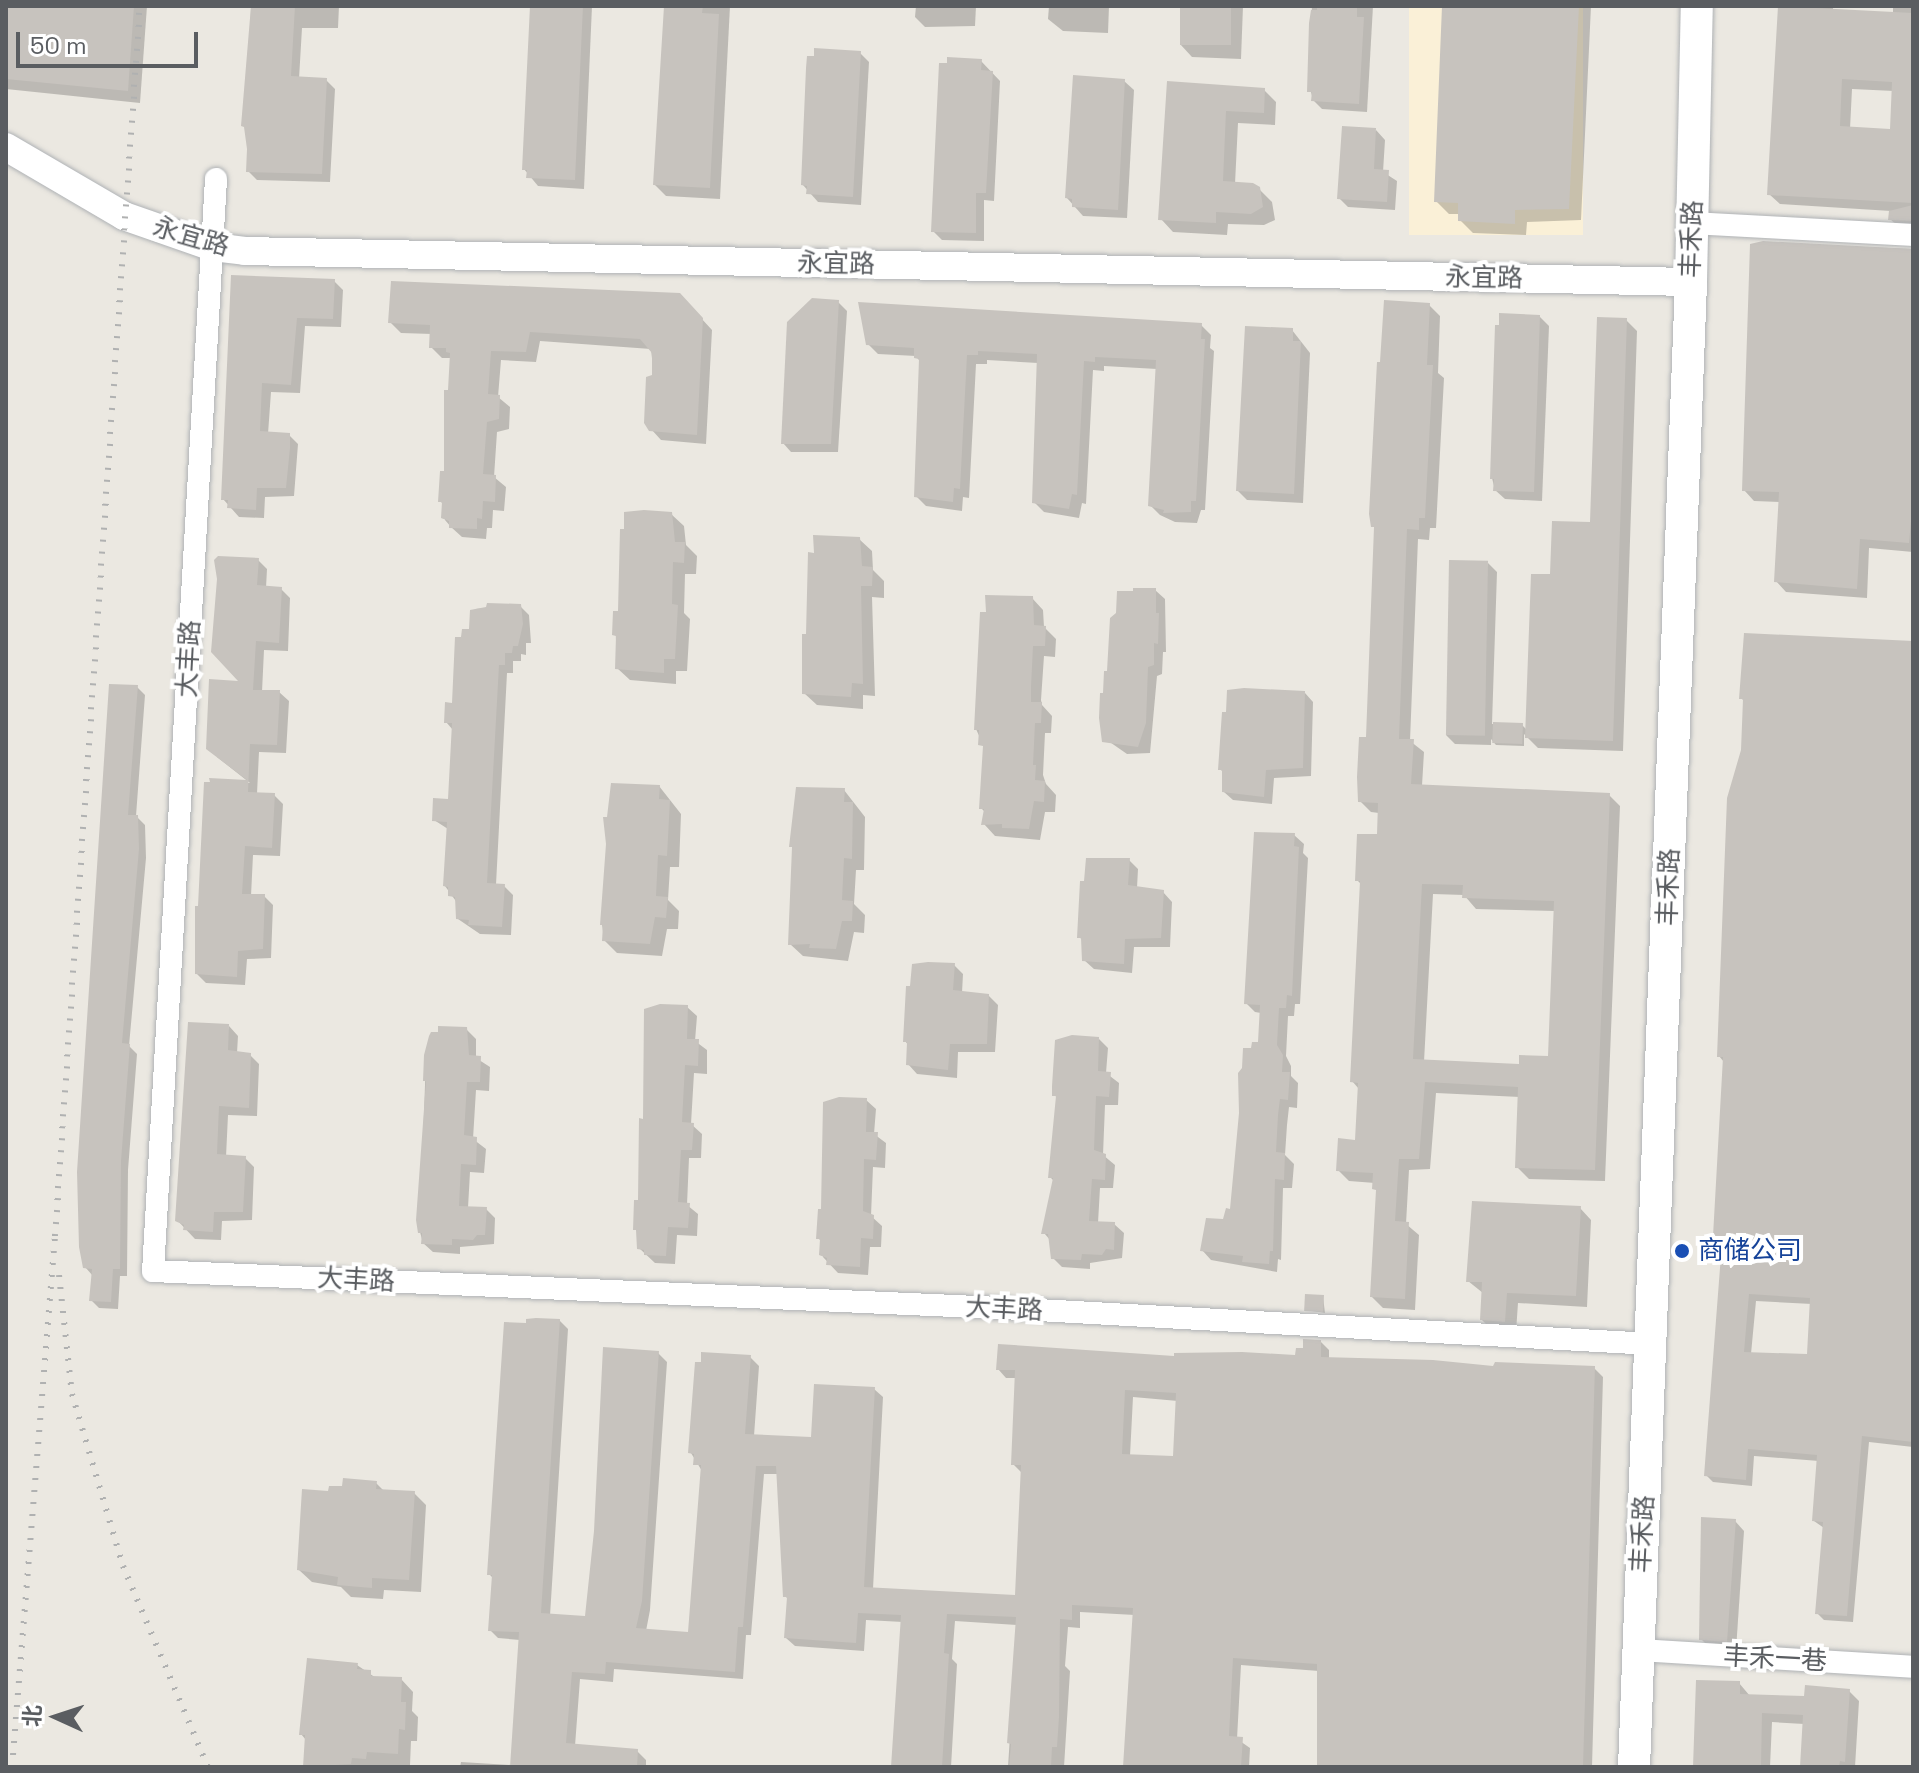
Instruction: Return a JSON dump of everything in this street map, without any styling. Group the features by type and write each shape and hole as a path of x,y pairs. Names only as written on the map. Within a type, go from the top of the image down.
{"main road":[{"name":"丰禾路","path":"1634,1767 1691,282 1697,6"}],"street":[{"name":"永宜路","path":"6,147 124,216 213,247 277,252 1691,282"},
{"name":"大丰路","path":"216,179 153,1271 987,1307 1652,1344"},
{"path":"1693,223 1913,235"},
{"name":"丰禾一巷","path":"1638,1650 1913,1667"}],"shaded area":[{"path":"1409,6 1583,6 1583,235 1409,235"}],"building":[{"path":"6,6 134,6 128,91 6,79"},
{"path":"251,6 295,6 291,76 327,78 322,174 246,172 247,149 244,127 241,126"},
{"path":"530,6 583,6 575,180 526,178 527,170 522,170"},
{"path":"664,6 703,6 702,13 719,14 710,188 653,185"},
{"path":"1180,6 1231,6 1231,45 1180,45"},
{"path":"1317,6 1357,6 1357,17 1364,17 1359,104 1311,101 1312,92 1307,92 1309,23 1311,10 1317,10"},
{"path":"1442,6 1579,6 1569,209 1515,210 1515,224 1458,221 1458,203 1434,202"},
{"path":"1778,6 1913,13 1913,203 1767,195","holes":["1842,79 1892,82 1890,129 1840,126"]},
{"path":"814,48 861,51 853,197 806,194 807,186 801,185 807,56 814,56"},
{"path":"947,57 982,59 981,70 993,71 986,193 976,193 976,233 931,232 939,63 947,63"},
{"path":"1073,75 1125,79 1118,210 1072,207 1072,199 1065,198"},
{"path":"1167,81 1265,88 1264,113 1226,111 1223,181 1253,183 1260,187 1263,207 1251,214 1216,212 1216,223 1158,220"},
{"path":"1342,126 1376,128 1374,169 1389,170 1387,202 1337,199"},
{"path":"1913,205 1913,221 1888,220 1889,211"},
{"path":"1763,241 1913,249 1913,500 1909,543 1860,539 1857,589 1774,582 1779,492 1742,491 1750,244"},
{"path":"231,275 335,279 333,319 297,318 291,385 262,383 260,431 290,433 290,448 286,488 257,488 256,510 227,508 228,500 221,500"},
{"path":"391,281 680,293 703,318 697,435 649,431 644,423 646,377 652,375 652,353 640,339 530,332 526,352 491,351 488,394 500,395 499,419 487,422 483,474 496,475 495,502 483,501 482,519 477,518 477,529 449,528 449,521 441,518 442,502 438,502 440,471 444,471 444,390 448,390 450,353 446,352 446,348 429,348 430,325 388,323"},
{"path":"812,298 839,300 831,444 781,444 787,322"},
{"path":"1384,300 1430,303 1427,365 1433,365 1425,518 1419,518 1419,530 1407,529 1399,739 1414,739 1411,784 1610,793 1595,1170 1515,1168 1518,1087 1425,1082 1419,1159 1399,1159 1395,1221 1409,1222 1405,1299 1370,1297 1376,1190 1372,1189 1373,1173 1336,1171 1338,1138 1355,1140 1358,1083 1350,1082 1360,881 1355,881 1357,834 1377,834 1378,803 1358,802 1357,777 1359,737 1366,737 1374,527 1371,527 1369,514 1377,362 1380,362","holes":["1422,884 1463,885 1462,898 1554,901 1548,1056 1519,1055 1519,1064 1413,1059"]},
{"path":"858,302 1202,323 1201,339 1205,339 1196,501 1191,501 1191,512 1163,513 1164,510 1148,506 1156,360 1095,357 1095,362 1084,361 1077,495 1072,494 1069,509 1032,503 1037,354 978,351 978,355 967,355 960,489 954,488 953,502 914,497 919,359 914,358 914,348 866,345"},
{"path":"1499,313 1540,315 1534,492 1493,491 1494,479 1490,479 1495,325 1499,325"},
{"path":"1597,317 1627,318 1613,741 1525,738 1531,574 1550,574 1552,521 1590,522"},
{"path":"1245,326 1293,328 1293,341 1301,341 1294,494 1236,491"},
{"path":"624,512 672,512 675,542 685,542 684,563 673,562 672,604 678,605 675,659 664,659 664,673 615,669 616,636 612,635 613,611 618,611 620,529 624,529"},
{"path":"813,535 860,537 862,566 873,567 872,586 861,586 863,684 852,683 851,697 802,694 802,634 806,634 808,552 814,553"},
{"path":"218,556 259,558 257,585 282,587 279,643 256,641 253,690 280,690 277,745 250,744 248,792 275,793 272,848 245,846 242,894 265,894 263,949 238,951 237,977 195,974 195,906 198,906 204,782 210,782 209,778 247,780 206,749 209,679 238,681 211,652 217,579 214,560"},
{"path":"1449,560 1488,561 1485,736 1446,735"},
{"path":"1133,588 1156,588 1156,613 1159,613 1154,665 1148,667 1146,723 1138,747 1102,742 1099,718 1100,693 1103,693 1104,671 1107,671 1110,618 1116,613 1117,591 1133,591"},
{"path":"985,595 1033,596 1034,625 1046,626 1045,646 1033,646 1031,687 1031,702 1042,702 1041,723 1035,723 1033,765 1036,765 1035,780 1045,781 1044,802 1034,801 1029,829 1002,828 1002,824 981,825 984,809 979,809 983,746 978,745 979,730 974,730 980,612 986,612"},
{"path":"487,603 521,604 523,624 518,646 513,646 512,653 505,653 505,665 499,665 487,883 505,884 502,927 468,925 469,920 456,919 455,897 448,896 448,887 443,886 447,822 432,821 433,798 448,799 452,723 444,723 445,702 452,703 455,637 461,637 462,629 469,629 470,610 486,607"},
{"path":"1744,633 1913,641 1913,1442 1862,1436 1847,1616 1815,1614 1823,1522 1812,1521 1817,1455 1748,1449 1746,1480 1704,1476 1721,1255 1712,1254 1723,1057 1717,1057 1727,798 1741,750 1743,699 1739,699","holes":["1749,1294 1810,1298 1807,1354 1744,1352"]},
{"path":"109,684 138,685 128,815 138,815 139,849 122,1043 130,1044 121,1161 120,1269 113,1269 111,1302 89,1301 92,1269 83,1268 79,1247 77,1172"},
{"path":"1227,690 1305,691 1303,768 1266,770 1264,797 1222,792 1222,770 1218,770 1222,712 1226,712"},
{"path":"1493,722 1523,723 1522,744 1492,743"},
{"path":"611,783 660,785 659,799 670,800 667,856 658,855 656,896 668,897 666,918 655,917 650,944 602,941 603,925 600,925 606,844 603,817 607,817"},
{"path":"796,787 845,788 844,802 853,802 852,859 844,858 842,900 853,901 852,921 842,921 836,949 809,948 810,944 788,945 792,847 789,847"},
{"path":"1254,832 1295,833 1294,846 1299,847 1292,996 1287,995 1286,1008 1279,1008 1277,1045 1283,1055 1282,1072 1290,1072 1288,1100 1280,1099 1278,1115 1276,1152 1285,1153 1284,1180 1275,1179 1273,1251 1270,1251 1269,1264 1242,1262 1243,1256 1200,1251 1206,1218 1223,1219 1226,1208 1230,1209 1239,1113 1238,1073 1242,1068 1243,1048 1251,1048 1252,1042 1258,1042 1260,1005 1244,1004"},
{"path":"1086,858 1130,858 1128,885 1164,890 1161,938 1125,939 1124,964 1082,961 1081,938 1077,938 1080,881 1084,881"},
{"path":"955,963 953,990 989,994 987,1044 950,1044 948,1070 906,1065 907,1042 903,1042 906,986 910,986 912,964"},
{"path":"660,1004 688,1005 687,1039 699,1039 698,1066 685,1065 682,1122 694,1123 692,1150 681,1150 678,1202 690,1203 688,1228 668,1227 666,1256 644,1255 644,1250 637,1249 636,1230 633,1230 634,1200 638,1200 639,1118 643,1119 644,1009"},
{"path":"188,1022 229,1024 228,1050 251,1053 249,1108 219,1106 217,1154 246,1156 243,1212 214,1212 213,1232 183,1230 184,1225 175,1221"},
{"path":"438,1026 467,1027 469,1055 481,1056 480,1082 467,1082 464,1135 477,1137 476,1165 461,1164 459,1206 487,1207 485,1235 477,1235 473,1240 452,1239 452,1245 421,1244 422,1233 418,1233 416,1220 426,1081 423,1081 424,1055 429,1036 431,1032 438,1032"},
{"path":"1072,1035 1099,1037 1098,1071 1111,1072 1109,1097 1096,1096 1094,1150 1106,1154 1105,1180 1092,1179 1089,1221 1115,1222 1114,1250 1106,1249 1102,1255 1082,1254 1081,1260 1051,1259 1048,1234 1041,1234 1053,1178 1048,1178 1056,1096 1052,1096 1055,1040"},
{"path":"839,1097 867,1098 866,1132 878,1132 876,1160 864,1159 863,1211 874,1215 873,1239 861,1238 860,1267 826,1265 827,1258 819,1255 820,1239 816,1239 818,1209 821,1209 823,1102"},
{"path":"1472,1201 1581,1206 1576,1296 1507,1293 1505,1322 1480,1320 1482,1282 1466,1282"},
{"path":"1305,1294 1324,1295 1323,1312 1304,1311"},
{"path":"526,1319 560,1319 541,1613 585,1616 594,1531 603,1347 659,1351 642,1601 636,1628 688,1632 701,1465 693,1465 694,1454 688,1453 695,1362 701,1362 701,1352 751,1355 745,1434 811,1437 814,1384 875,1387 864,1587 1015,1595 1021,1465 1011,1465 1015,1370 996,1370 998,1344 1174,1356 1174,1353 1242,1352 1295,1355 1296,1348 1303,1348 1303,1339 1321,1340 1321,1357 1433,1360 1493,1366 1495,1362 1595,1366 1583,1767 1317,1767 1317,1664 1233,1658 1229,1736 1243,1737 1241,1767 1123,1767 1133,1608 1072,1605 1072,1620 1060,1619 1059,1717 1057,1747 1052,1747 1051,1767 1009,1767 1011,1744 1007,1743 1016,1617 947,1614 944,1653 949,1654 942,1767 891,1767 901,1615 858,1613 856,1643 784,1638 787,1597 783,1597 776,1466 756,1466 743,1627 738,1627 735,1672 606,1662 605,1674 572,1672 566,1743 638,1749 637,1767 510,1767 519,1632 488,1631 492,1575 487,1575 504,1322 526,1323","holes":["1125,1390 1176,1393 1173,1456 1122,1454"]},
{"path":"343,1478 377,1481 376,1489 415,1491 409,1580 372,1578 372,1588 337,1585 338,1577 297,1570 302,1489 328,1491 329,1486 342,1486"},
{"path":"1701,1517 1736,1519 1727,1642 1699,1640"},
{"path":"307,1658 358,1663 357,1669 371,1670 371,1676 402,1677 401,1702 406,1702 405,1730 399,1729 398,1754 367,1752 366,1759 352,1758 351,1764 303,1767 305,1735 299,1735"},
{"path":"1696,1680 1740,1681 1740,1694 1804,1696 1805,1685 1850,1689 1845,1762 1840,1761 1839,1767 1800,1767 1803,1715 1762,1713 1761,1767 1693,1767"}],"railway":[{"path":"12,1767 55,1236 140,6"},
{"path":"59,1275 72,1394 123,1566 208,1767"}],"place":[{"name":"商储公司","path":"1682,1251"}]}
